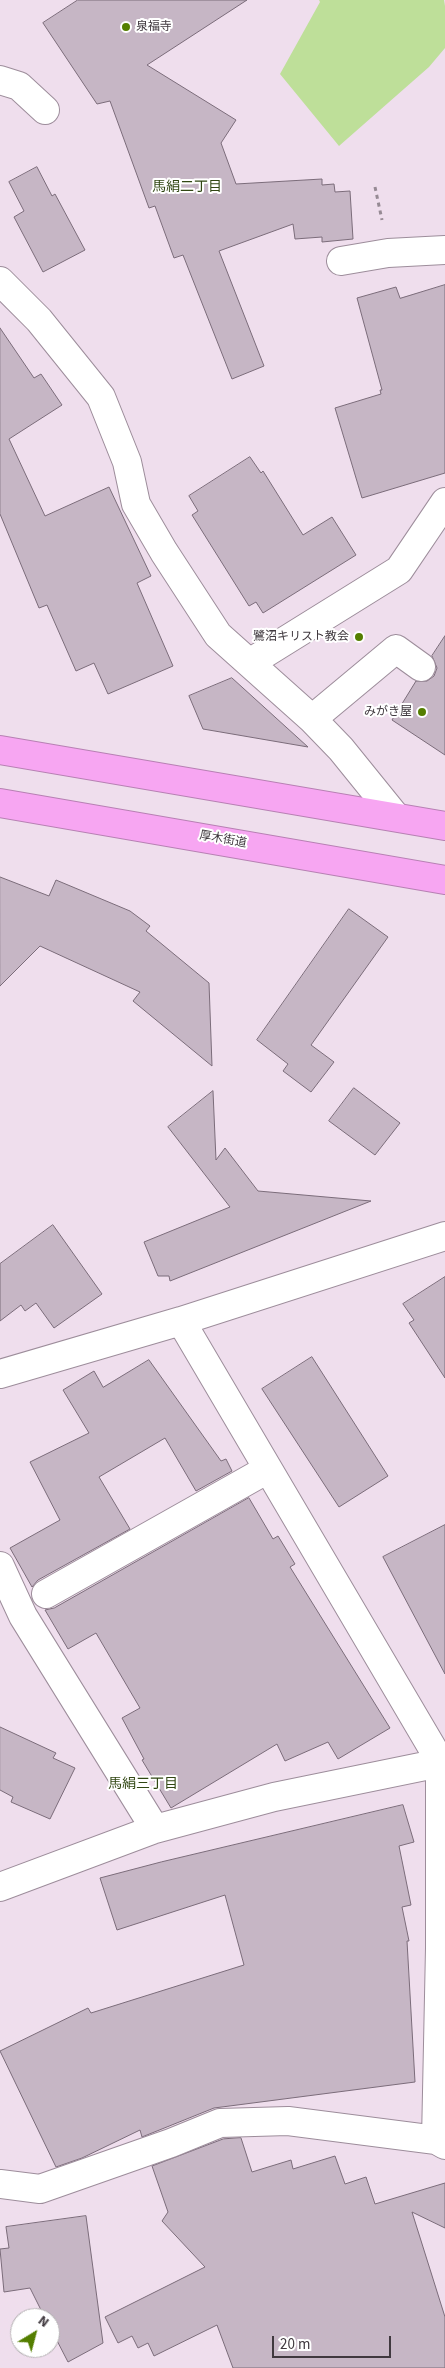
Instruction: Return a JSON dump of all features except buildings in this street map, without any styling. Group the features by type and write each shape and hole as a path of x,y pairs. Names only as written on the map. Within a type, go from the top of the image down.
{"highway":[{"path":"0,750 445,826"},
{"name":"厚木街道","path":"0,803 445,880"}],"street":[{"path":"0,80 18,86 45,110"},
{"path":"341,261 388,253 445,250"},
{"path":"0,281 39,320 101,397 127,462 136,504 164,552 218,635 251,662 312,719 340,749 396,817"},
{"path":"251,662 399,570 445,502"},
{"path":"312,719 396,649 421,667"},
{"path":"0,1374 181,1321 445,1236"},
{"path":"0,2184 40,2189 171,2143 220,2123 288,2122 440,2142 443,1947 442,1761 181,1321"},
{"path":"46,1594 268,1469"},
{"path":"0,1566 23,1616 156,1829"},
{"path":"0,1886 156,1829 274,1797 442,1761"}],"green space":[{"path":"319,0 444,0 445,6 445,48 429,67 339,146 280,74 320,2"}],"place":[{"name":"泉福寺","path":"126,27"},
{"name":"鷺沼キリスト教会","path":"359,637"},
{"name":"みがき屋","path":"422,712"}],"district":[{"name":"馬絹二丁目","path":"187,188"},
{"name":"馬絹三丁目","path":"143,1785"}]}
